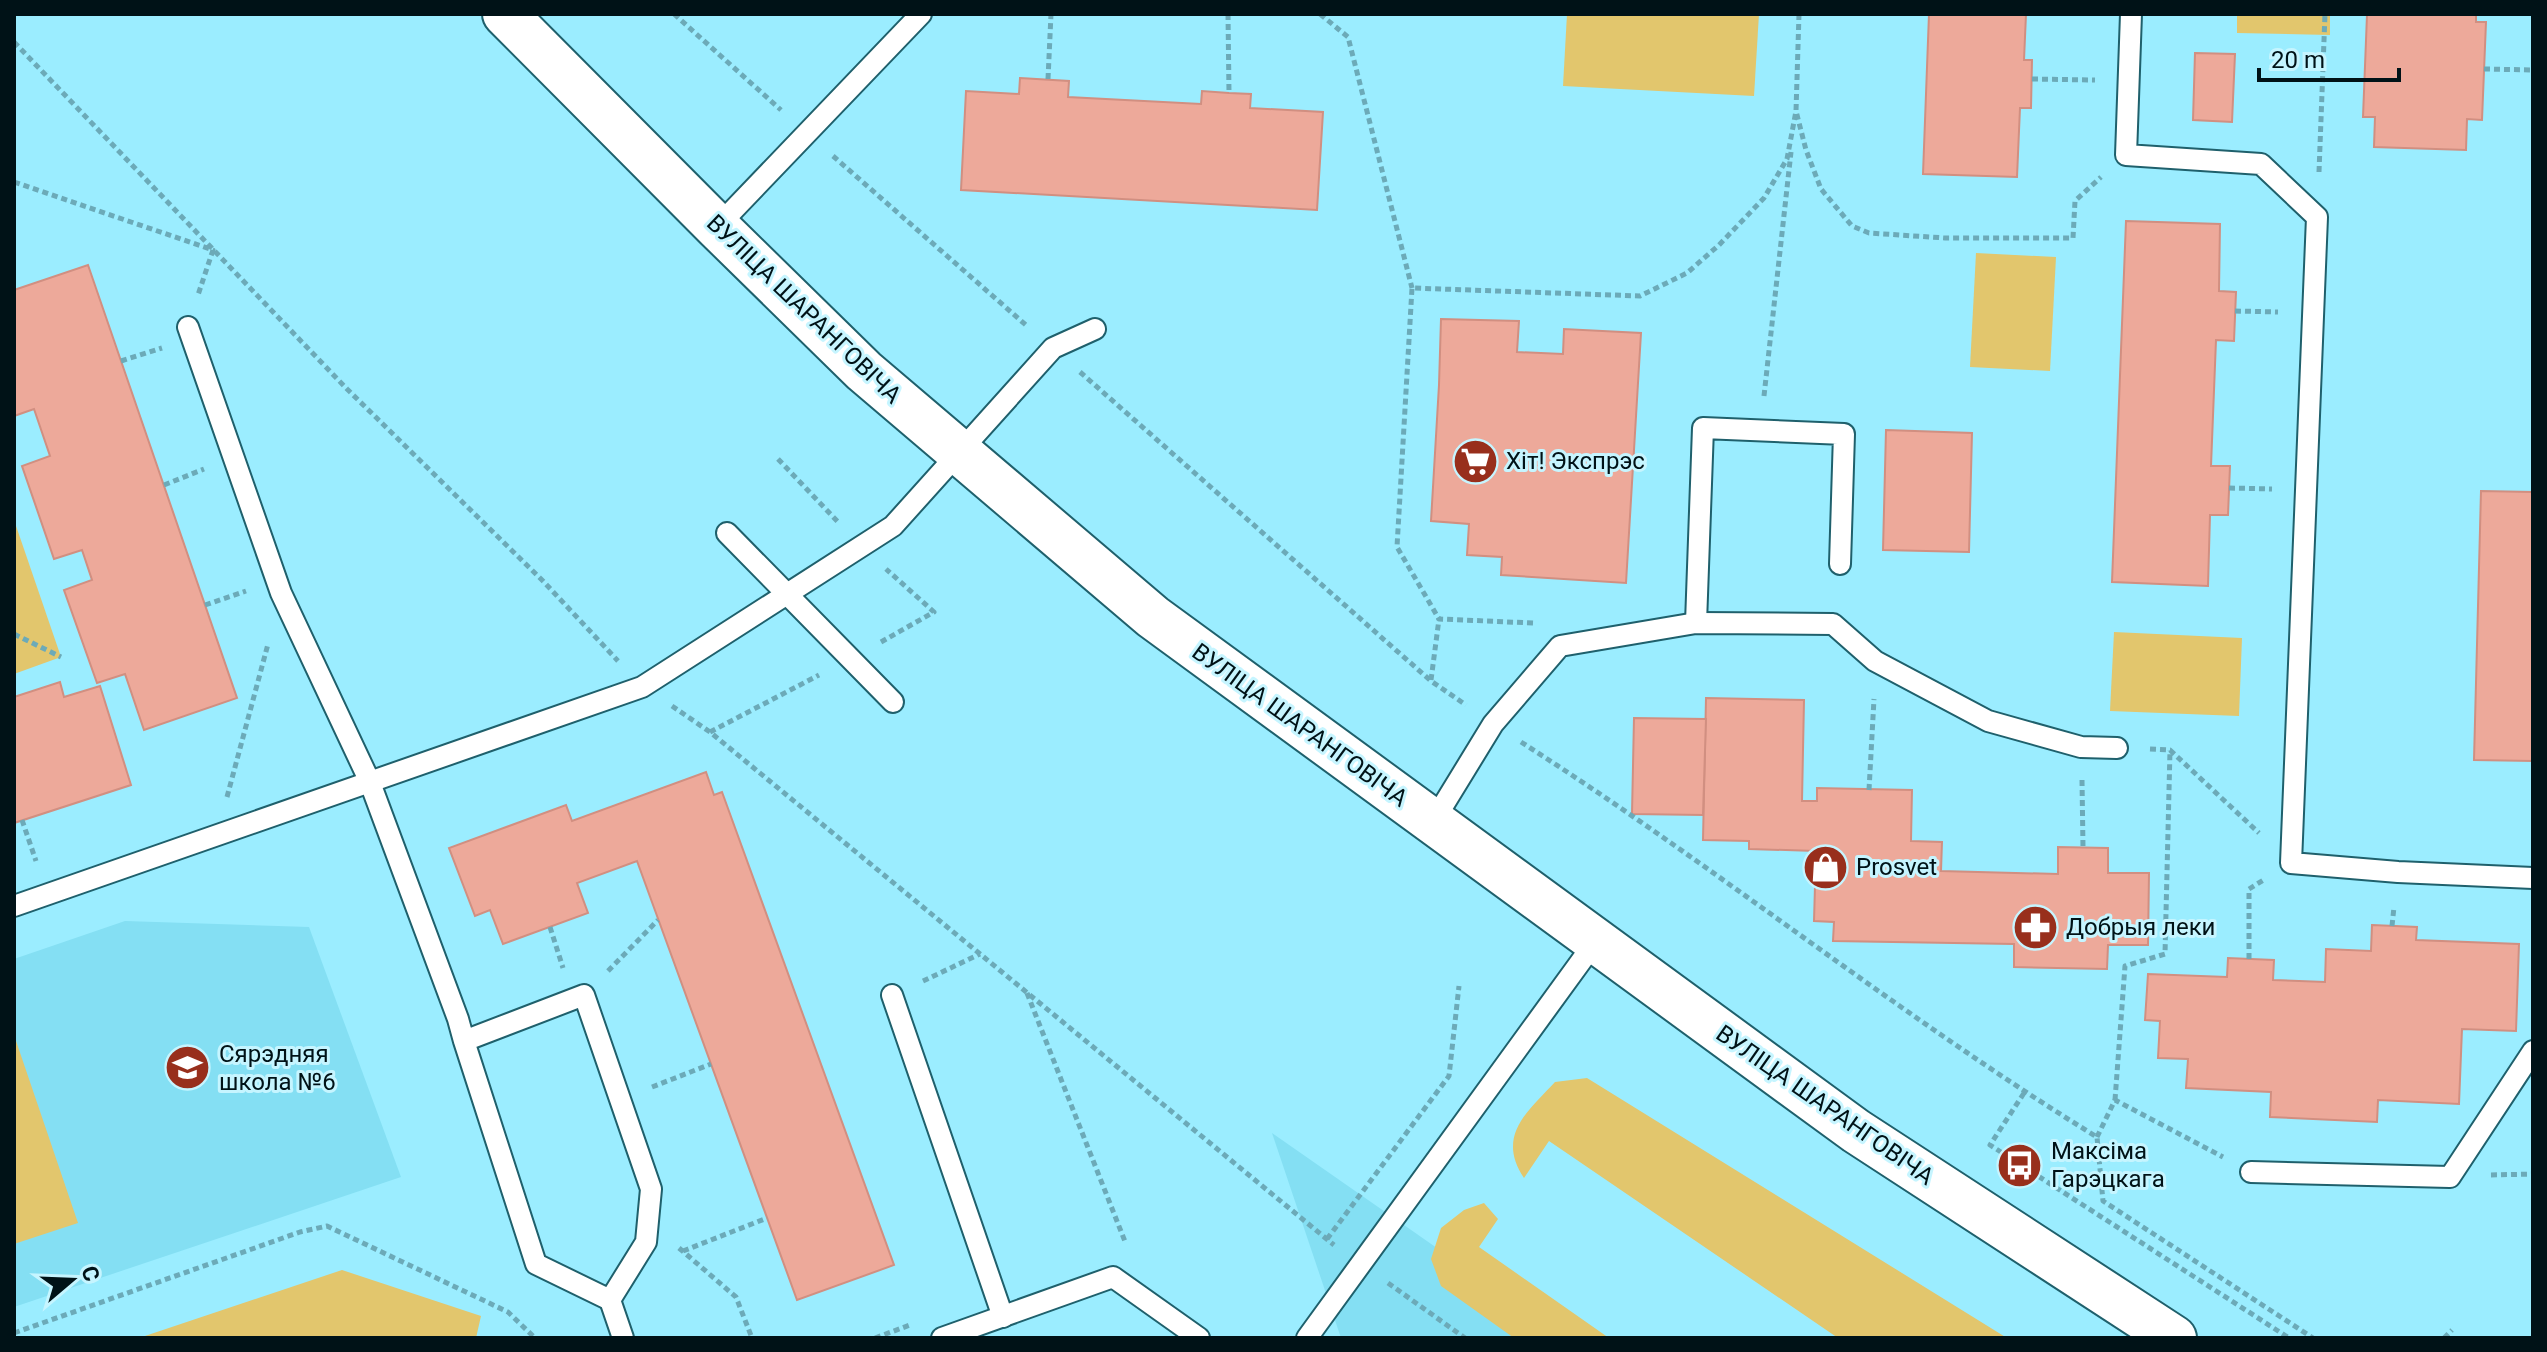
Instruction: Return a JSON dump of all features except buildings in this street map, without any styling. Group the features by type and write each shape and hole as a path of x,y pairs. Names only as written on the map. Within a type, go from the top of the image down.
{"main road":[{"name":"ВУЛІЦА ШАРАНГОВІЧА","path":"505,14 864,371 1153,617 1856,1131 2174,1338"}],"lane":[{"path":"717,227 921,14"},
{"path":"2131,14 2126,155 2261,164 2317,217 2291,863 2533,878"},
{"path":"188,327 281,593 369,780 464,1041 536,1264 610,1300 623,1338"},
{"path":"14,906 642,687 893,526 1053,348 1095,329"},
{"path":"1696,623 1703,428 1844,434 1840,564"},
{"path":"727,533 893,702"},
{"path":"1433,822 1493,724 1560,646 1696,623 1833,624 1875,661 1988,721 2081,747 2117,748"},
{"path":"1312,1336 1361,1263 1595,942"},
{"path":"464,1041 584,995 651,1189 646,1242 610,1300"},
{"path":"892,995 1003,1317"},
{"path":"2251,1172 2450,1177 2533,1051"},
{"path":"942,1338 1113,1277 1199,1338"}],"path":[{"path":"674,14 1431,681 1597,791 2024,1093 2097,1137"},
{"path":"1048,79 1051,14"},
{"path":"1228,14 1229,93"},
{"path":"1320,14 1348,37 1412,288 1397,547 1439,619 1431,681"},
{"path":"1760,430 1796,111 1799,14"},
{"path":"2317,217 2325,14"},
{"path":"14,42 347,389 543,581 642,687 710,732 1327,1239 1465,1338"},
{"path":"14,49 21,51"},
{"path":"2484,69 2533,70"},
{"path":"2032,79 2129,81"},
{"path":"1412,288 1640,296 1687,273 1764,198 1787,159 1796,111"},
{"path":"1796,111 1821,189 1852,226 1869,233 1945,238 2073,238 2075,201"},
{"path":"14,182 213,250"},
{"path":"188,327 213,250"},
{"path":"2235,311 2314,312"},
{"path":"211,837 218,828 281,593"},
{"path":"1439,619 1534,624 1560,646"},
{"path":"14,634 61,657"},
{"path":"710,732 850,659"},
{"path":"1869,790 1875,661"},
{"path":"2081,747 2083,847"},
{"path":"2095,1213 2103,1201 2097,1137 2115,1100 2125,966 2165,954 2170,750 2291,863 2249,889 2249,959"},
{"path":"22,820 47,894"},
{"path":"584,995 658,920"},
{"path":"892,995 980,954"},
{"path":"1327,1239 1449,1076 1459,986"},
{"path":"1027,992 1127,1247"},
{"path":"620,1099 711,1064"},
{"path":"2024,1093 1990,1145 2289,1338"},
{"path":"2115,1100 2251,1172"},
{"path":"2103,1201 2313,1338"},
{"path":"683,1251 767,1218"},
{"path":"14,1333 300,1232 327,1226 508,1312 535,1338"},
{"path":"646,1242 676,1245 736,1297 752,1338"},
{"path":"2444,1338 2452,1330"}],"shaded area":[{"path":"1567,14 1759,14 1754,96 1563,86"},
{"path":"2237,14 2330,14 2330,35 2237,33"},
{"path":"1976,253 2056,257 2050,371 1970,367"},
{"path":"14,520 61,657 14,674"},
{"path":"2114,632 2242,638 2239,716 2110,711"},
{"name":"Сярэдняя школа №6","path":"125,921 309,927 401,1177 14,1307 14,959"},
{"path":"14,1035 78,1223 14,1244"},
{"path":"1587,1078 2007,1338 1838,1338 1549,1141 1524,1178 1513,1150 1518,1126 1555,1082"},
{"path":"1272,1133 1566,1338 1341,1338"},
{"path":"1484,1203 1498,1219 1479,1247 1609,1338 1514,1338 1441,1286 1431,1259 1441,1228 1464,1210"},
{"path":"342,1270 481,1316 476,1338 139,1338"}],"place":[{"name":"Хіт! Экспрэс","path":"1475,461"},
{"name":"Prosvet","path":"1825,867"},
{"name":"Добрыя леки","path":"2035,927"},
{"name":"Сярэдняя школа №6","path":"188,1068"},
{"name":"Максіма Гарэцкага","path":"2020,1165"}]}
